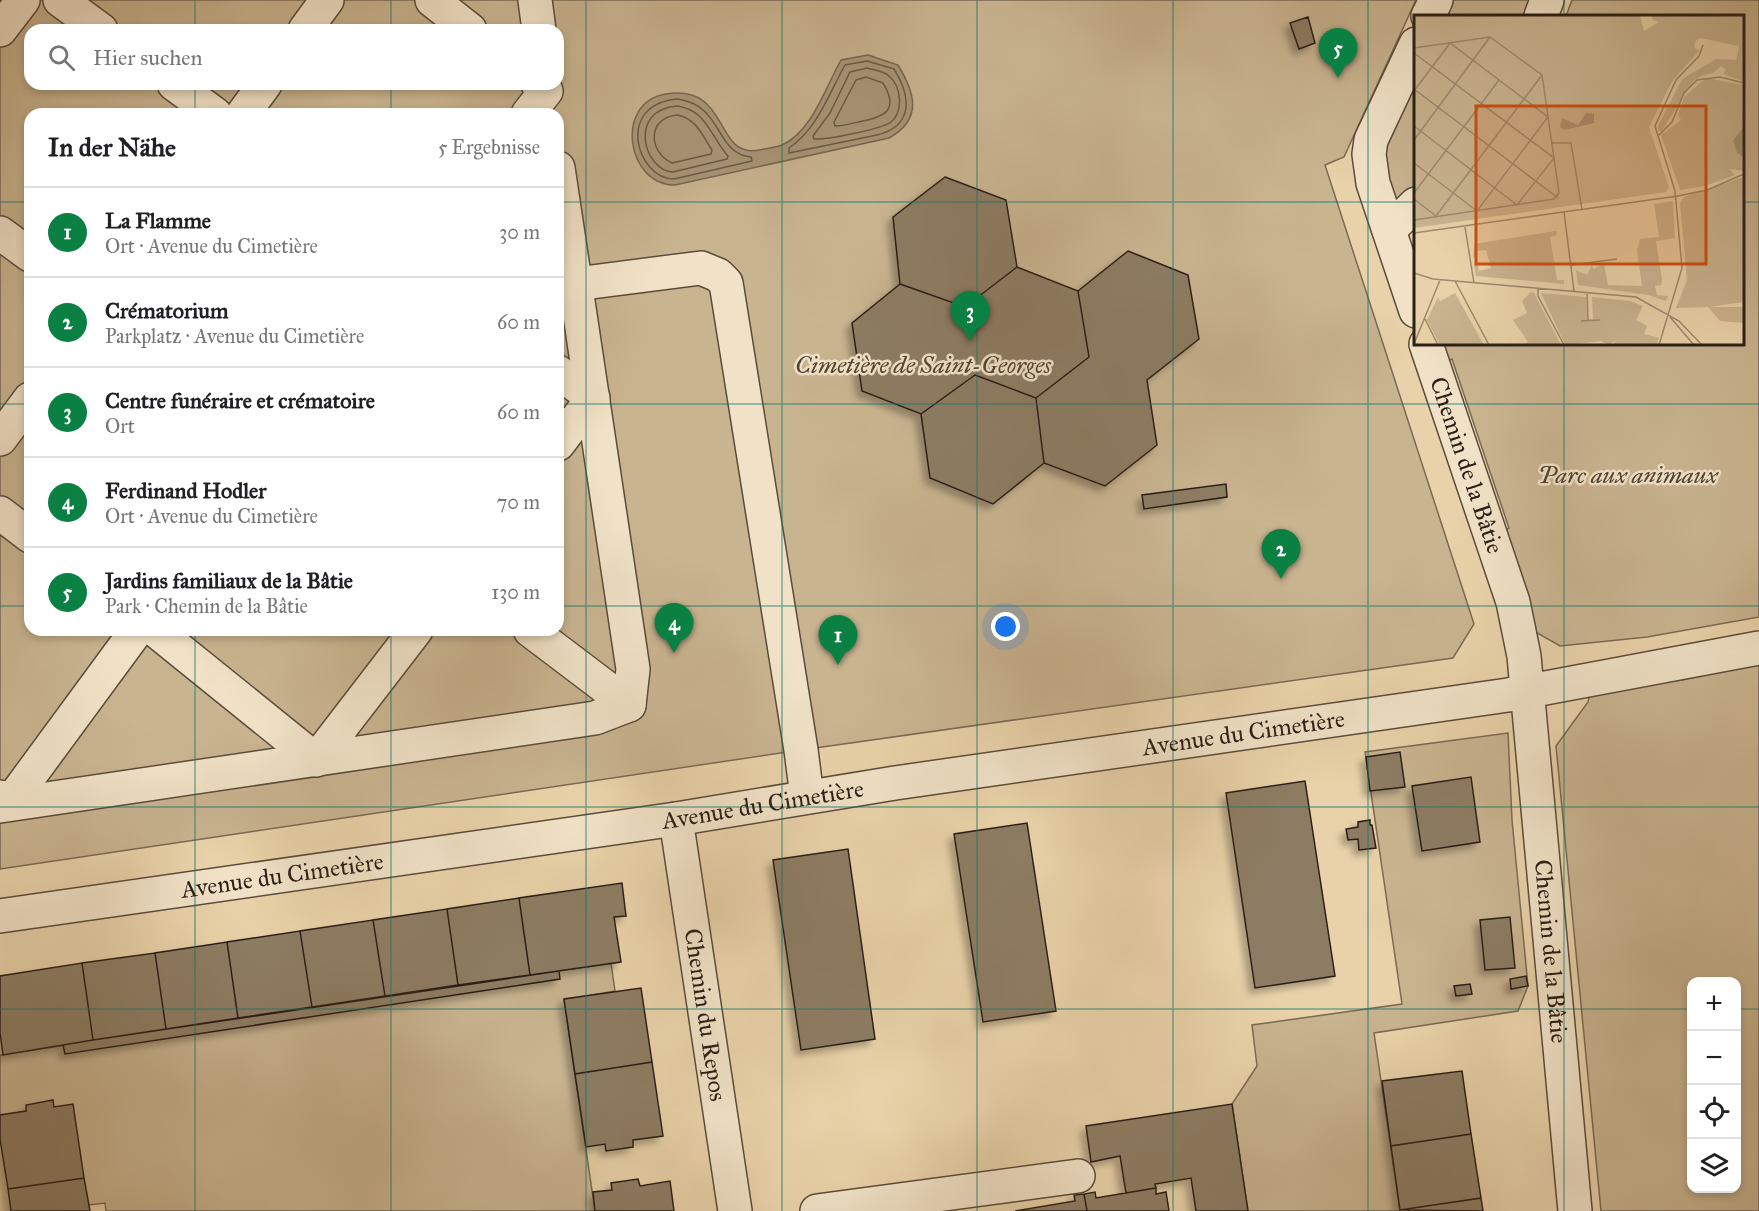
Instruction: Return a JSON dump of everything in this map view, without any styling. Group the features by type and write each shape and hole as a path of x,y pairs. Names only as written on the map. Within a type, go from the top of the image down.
{"street":[{"path":"0,30 23,0"},
{"path":"60,0 93,24"},
{"path":"309,24 327,0"},
{"path":"432,0 462,24"},
{"path":"535,0 538,24"},
{"path":"1428,15 1436,0"},
{"path":"1541,15 1547,0"},
{"path":"1414,48 1371,140 1369,154 1373,183 1414,304"},
{"path":"182,90 207,108"},
{"path":"247,108 261,90"},
{"path":"1389,230 1414,206"},
{"path":"564,207 633,669 629,705"},
{"path":"0,232 24,250"},
{"path":"576,284 686,268 702,268 718,275 726,283 807,797"},
{"name":"Chemin de la Bâtie","path":"1426,345 1513,602 1524,656 1575,1211"},
{"path":"564,376 593,398"},
{"path":"564,436 593,398"},
{"path":"0,439 24,407"},
{"path":"0,513 24,531"},
{"path":"3,803 132,636"},
{"path":"162,636 316,760"},
{"path":"316,760 411,636"},
{"path":"538,636 629,705"},
{"path":"1526,692 1759,648"},
{"name":"Avenue du Cimetière","path":"0,916 676,819 807,797 1526,692"},
{"path":"3,803 316,760 596,718 629,705"},
{"name":"Chemin du Repos","path":"676,819 735,1211"},
{"path":"817,1211 1078,1176"}],"green space":[{"name":"Cimetière de Saint-Georges","path":"0,0 1416,0 1344,157 1325,165 1474,624 1453,658 801,750 0,869"},
{"path":"1451,0 1536,0 1531,15 1444,15"},
{"name":"Parc aux animaux","path":"1572,0 1759,0 1759,617 1647,637 1560,646 1532,630 1499,533 1509,528 1452,359 1442,363 1436,345 1744,345 1744,15 1566,15"},
{"path":"1414,79 1414,195 1397,200 1387,193 1384,144"},
{"path":"1759,663 1759,1211 1601,1211 1556,746 1588,702 1590,693 1682,680"},
{"path":"1508,733 1512,820 1528,986 1518,1011 1374,1033 1400,1211 1248,1211 1232,1104 1257,1066 1252,1025 1402,1004 1365,752"},
{"path":"611,963 615,991 564,1000 595,1211 106,1211 105,1203 89,1205 0,1115 0,1055"}],"water":[{"path":"868,55 898,65 912,95 913,105 907,123 889,138 675,185 658,181 646,172 637,158 633,142 633,126 639,112 649,100 666,94 685,94 699,98 709,106 736,145 751,151 773,147 793,139 802,130 817,107 841,60"}],"building":[{"path":"1308,17 1315,43 1299,49 1290,23"},
{"path":"945,177 1006,200 1017,267 965,307 900,284 893,217"},
{"path":"1128,251 1188,275 1199,339 1147,380 1157,445 1105,486 1044,463 1036,398 1089,357 1078,291"},
{"path":"1017,267 1078,291 1089,357 1036,398 975,375 921,414 862,391 852,323 900,284 965,307"},
{"path":"975,375 1036,398 1044,463 993,504 930,478 921,414"},
{"path":"1226,484 1227,497 1144,509 1142,495"},
{"path":"1400,752 1405,787 1370,791 1366,757"},
{"path":"1471,777 1480,842 1422,851 1412,786"},
{"path":"1305,781 1335,976 1255,988 1226,793"},
{"path":"1370,820 1376,848 1359,850 1358,839 1348,840 1346,829 1358,827 1358,822"},
{"path":"1027,823 1056,1011 983,1022 954,834"},
{"path":"848,849 875,1039 801,1050 773,860"},
{"path":"622,883 626,916 614,917 621,962 530,975 519,898"},
{"path":"519,898 530,975 458,985 447,909"},
{"path":"447,909 458,985 385,996 373,920"},
{"path":"1510,917 1515,968 1485,970 1480,920"},
{"path":"373,920 385,996 312,1007 300,931"},
{"path":"300,931 312,1007 238,1018 227,942"},
{"path":"227,942 238,1018 166,1029 155,953"},
{"path":"155,953 166,1029 93,1040 82,963"},
{"path":"82,963 93,1040 3,1055 0,1033 0,976"},
{"path":"559,971 560,979 65,1054 63,1045 93,1040"},
{"path":"1526,976 1528,986 1511,989 1510,979"},
{"path":"1470,984 1472,994 1456,996 1454,986"},
{"path":"641,988 652,1062 575,1074 564,999"},
{"path":"652,1062 663,1136 633,1140 633,1147 606,1151 605,1144 586,1147 575,1074"},
{"path":"1462,1071 1471,1134 1391,1146 1382,1081"},
{"path":"53,1100 54,1107 73,1104 84,1178 8,1189 0,1139 0,1115 26,1111 26,1105"},
{"path":"1232,1104 1248,1211 1196,1211 1191,1178 1155,1184 1156,1188 1126,1193 1120,1156 1091,1162 1086,1126"},
{"path":"1471,1134 1481,1198 1400,1210 1391,1146"},
{"path":"84,1178 90,1211 11,1211 8,1189"},
{"path":"638,1179 640,1186 670,1181 674,1211 595,1211 593,1192 612,1190 611,1183"},
{"path":"1156,1188 1156,1194 1166,1192 1169,1211 1087,1211 1084,1194 1095,1192 1096,1198"},
{"path":"1084,1194 1087,1211 1015,1211 1075,1201 1074,1195"},
{"path":"1481,1198 1483,1211 1400,1210"}],"place":[{"name":"Jardins familiaux de la Bâtie","path":"1338,78"},
{"name":"Centre funéraire et crématoire","path":"970,341"},
{"name":"Crématorium","path":"1281,579"},
{"name":"Ferdinand Hodler","path":"674,653"},
{"name":"La Flamme","path":"838,665"}]}
